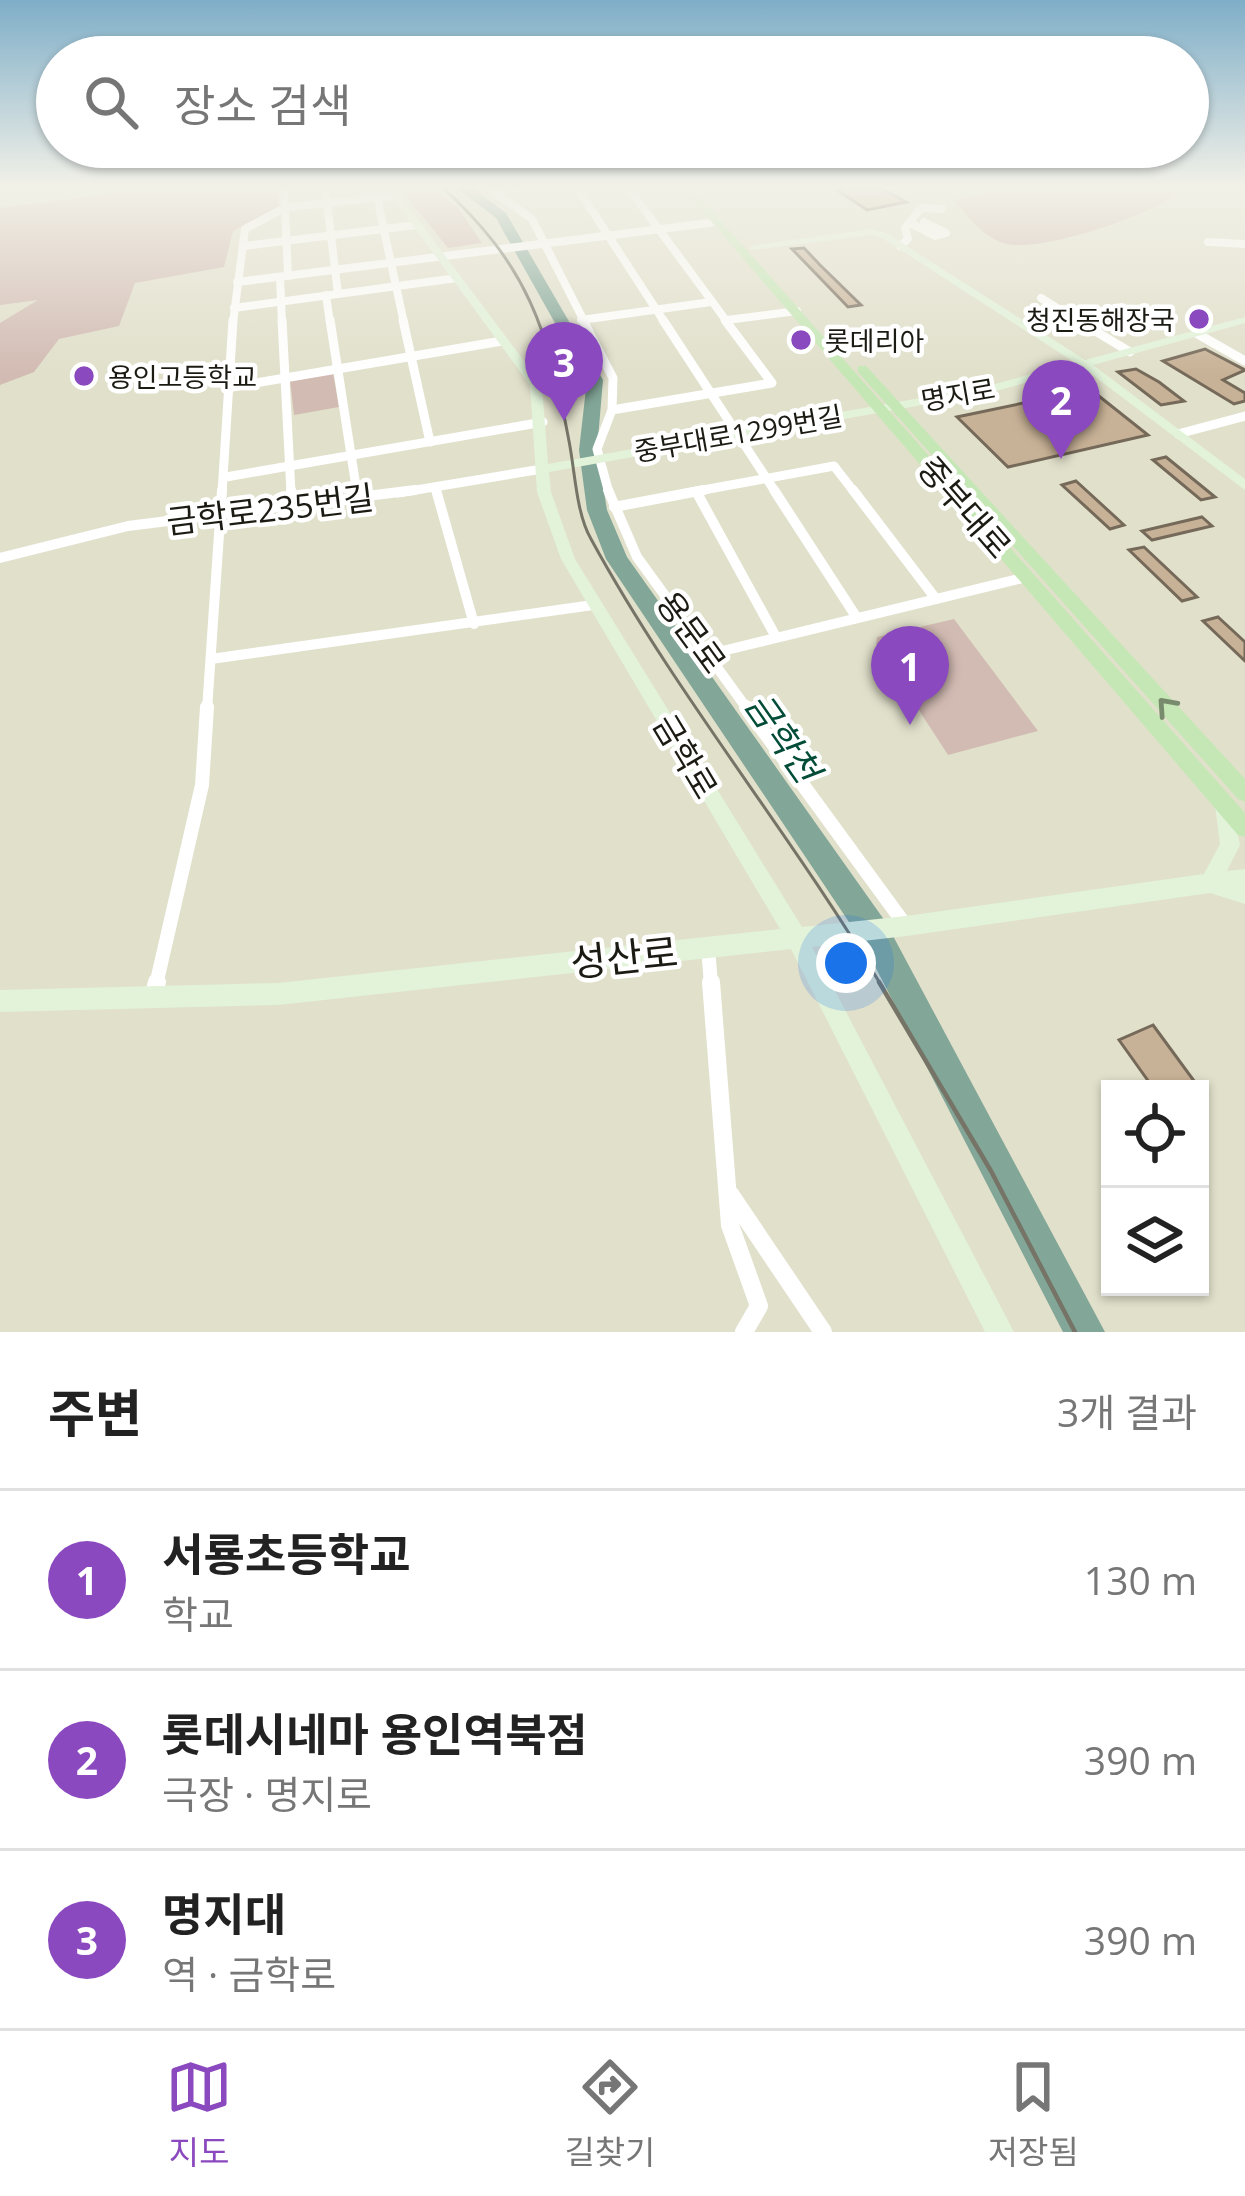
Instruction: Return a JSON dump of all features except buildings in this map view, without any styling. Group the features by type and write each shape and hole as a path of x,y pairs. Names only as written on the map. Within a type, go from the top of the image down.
{"main road":[{"name":"금학로","path":"435,248 536,385 553,524 593,605 796,937 1000,1332"},
{"name":"중부대로","path":"741,248 1245,793"},
{"name":"중부대로","path":"754,248 1027,578 1245,828"},
{"path":"903,248 1086,365 1245,486"},
{"name":"명지로","path":"885,406 1086,365 1245,320"},
{"name":"중부대로1299번길","path":"549,468 885,406"},
{"path":"1223,803 1230,845 1210,883 1245,894"},
{"name":"성산로","path":"0,1001 278,994 900,926 1245,878"}],"street":[{"path":"153,997 202,785 234,308 243,248"},
{"path":"286,248 281,302 292,507"},
{"path":"332,248 338,294"},
{"path":"388,248 430,442"},
{"path":"238,282 507,248"},
{"name":"용문로","path":"545,248 613,377 612,410 597,449 614,507 637,557 900,926"},
{"path":"613,248 856,618"},
{"path":"612,410 772,383 672,248"},
{"path":"234,308 457,278"},
{"path":"326,296 358,500"},
{"path":"1041,298 1130,352"},
{"path":"581,320 711,302"},
{"path":"727,320 797,310"},
{"path":"1196,333 1245,361"},
{"path":"232,387 502,341"},
{"path":"1178,434 1245,416"},
{"path":"226,477 543,422"},
{"path":"614,507 834,466 936,599"},
{"name":"금학로235번길","path":"0,558 128,526 358,500 549,468"},
{"path":"435,488 473,624"},
{"path":"697,493 776,637"},
{"path":"710,654 1027,578"},
{"path":"211,659 593,605"},
{"path":"708,947 730,1225 759,1306 744,1332"},
{"path":"728,1190 823,1332"}],"shaded area":[{"path":"0,248 229,248 224,267 135,283 119,326 59,339 34,372 0,385 0,323 38,300 0,305"},
{"path":"333,373 339,407 294,415 290,380"},
{"path":"954,619 1038,731 948,755 876,644 877,637"}],"waterway":[{"name":"금학천","path":"519,248 595,380 588,450 597,510 617,559 874,932 1085,1332"}],"tram line":[{"path":"498,248 530,301 542,332 579,504 591,539 659,653 881,985"},
{"path":"879,982 991,1171 1075,1332"}],"place":[{"name":"청진동해장국","path":"1199,319"},
{"name":"롯데리아","path":"801,340"},
{"name":"용인고등학교","path":"84,376"},
{"name":"명지대","path":"564,421"},
{"name":"롯데시네마 용인역북점","path":"1061,459"},
{"name":"서룡초등학교","path":"910,725"}]}
